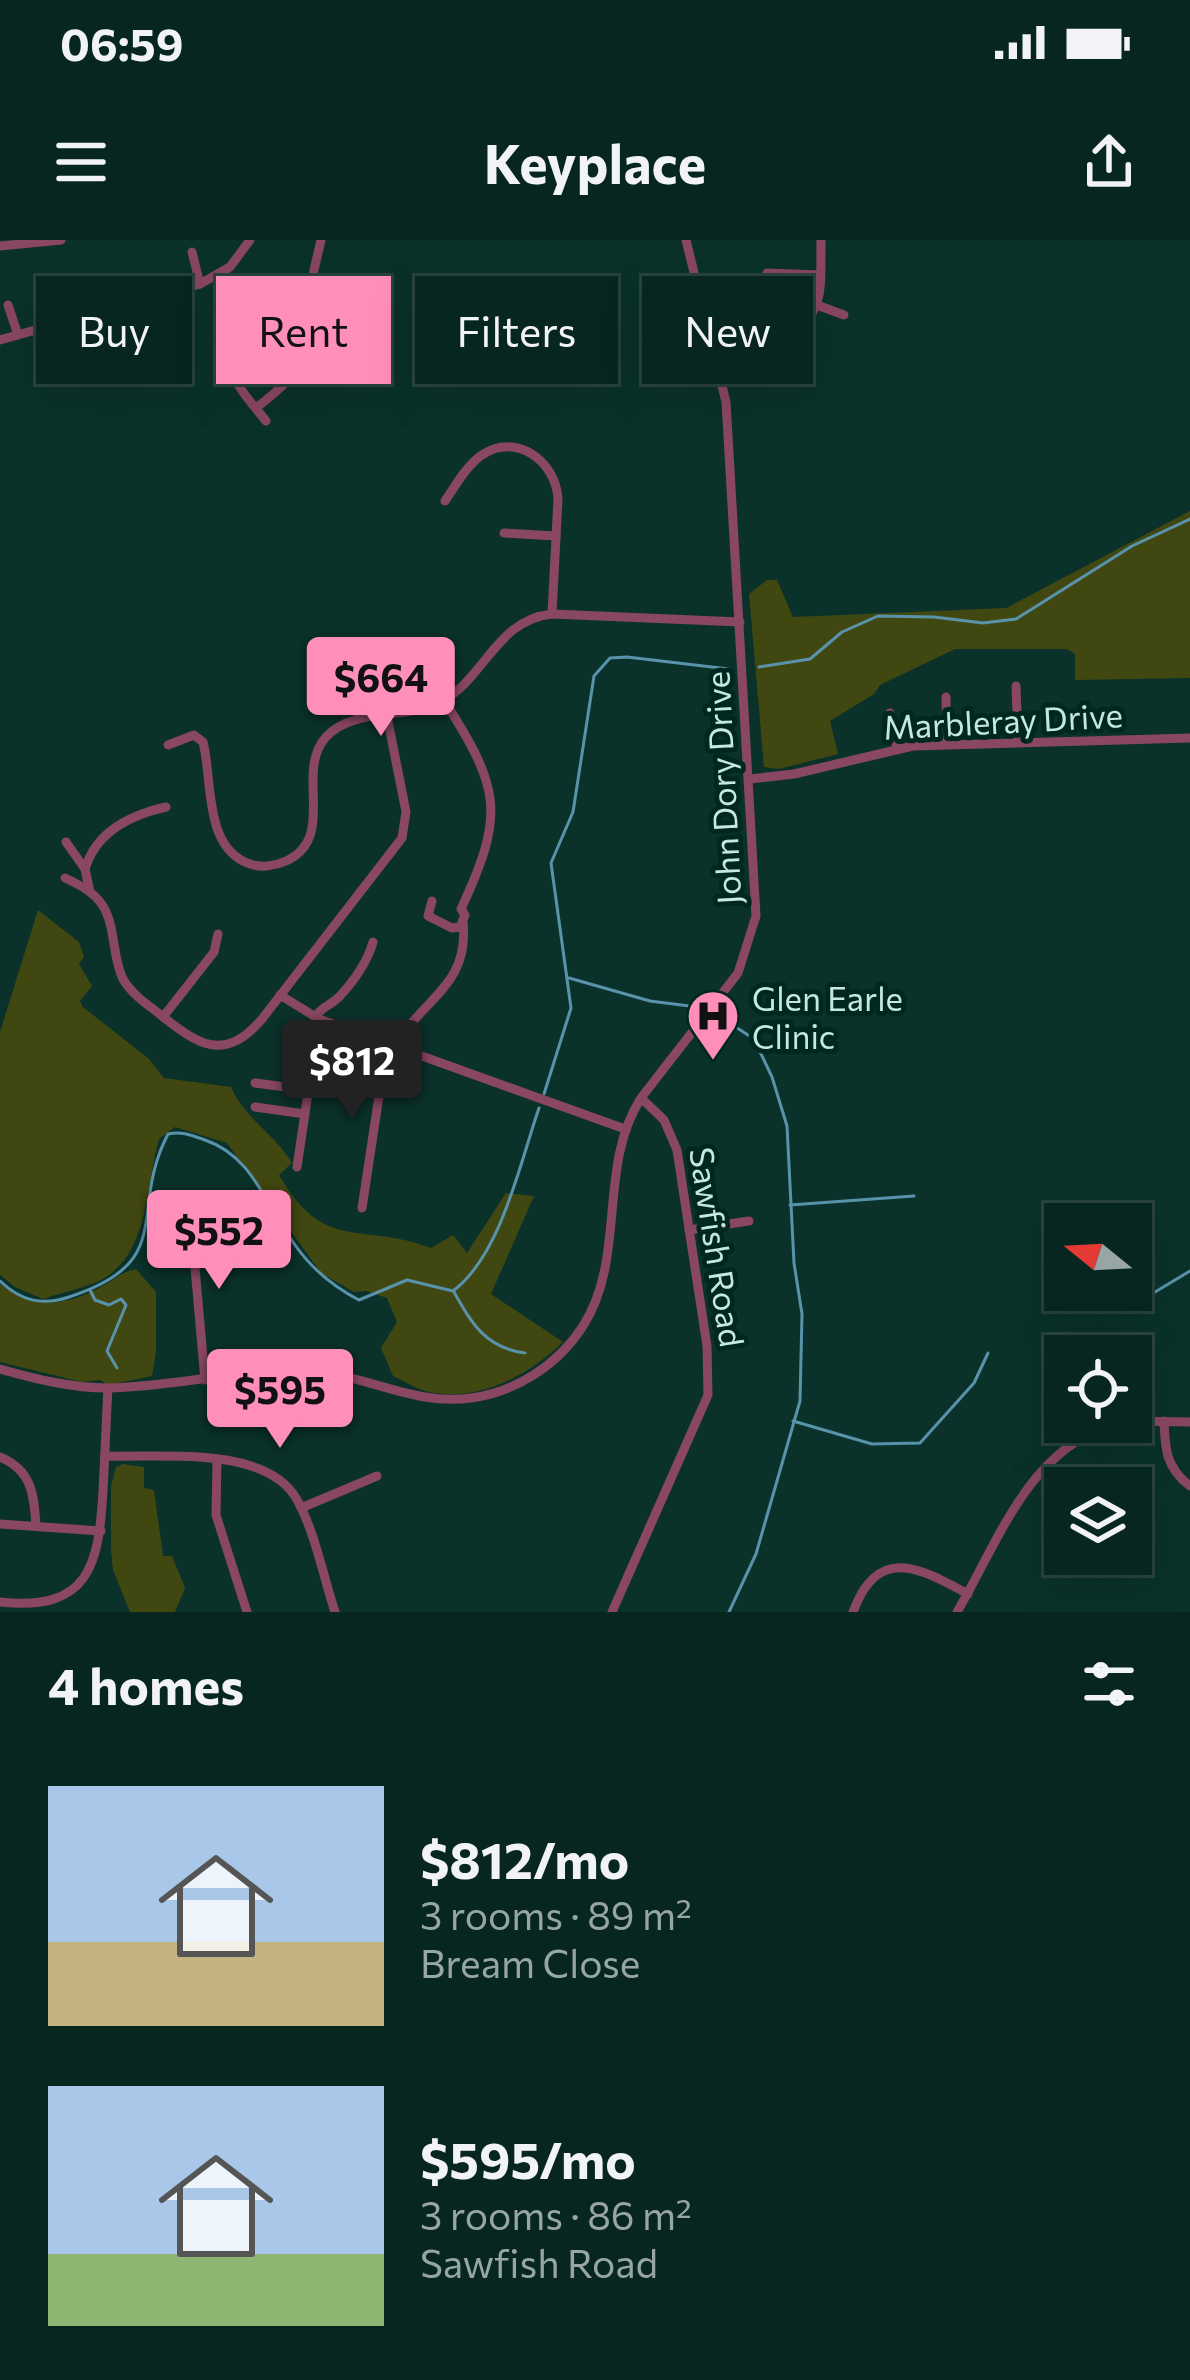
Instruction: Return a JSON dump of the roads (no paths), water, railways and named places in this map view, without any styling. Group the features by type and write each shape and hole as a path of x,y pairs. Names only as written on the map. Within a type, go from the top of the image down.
{"street":[{"path":"0,246 61,240"},
{"path":"192,286 225,272 250,240"},
{"path":"256,408 290,382 310,353 318,320 318,287 311,283 321,240"},
{"name":"John Dory Drive","path":"0,1369 60,1384 108,1388 318,1372 446,1400 489,1394 526,1380 566,1348 596,1302 607,1262 626,1129 641,1098 724,993 747,952 757,892 723,382 686,240"},
{"path":"813,313 818,305 821,240"},
{"path":"192,252 200,284"},
{"path":"225,272 236,302 234,377 266,421"},
{"path":"767,273 820,275"},
{"path":"8,305 18,335"},
{"path":"818,305 844,315"},
{"path":"0,340 36,330"},
{"path":"445,501 483,454 521,448 541,460 556,481 552,614"},
{"path":"504,533 556,536"},
{"path":"168,745 194,735 202,742 217,830 224,844 244,862 269,866 298,853 311,832 314,764 324,739 344,724 444,700 527,619 552,614 740,622"},
{"path":"1016,686 1018,742"},
{"path":"946,697 947,744"},
{"path":"362,1208 392,1045 451,982 462,949 465,915 461,909 488,846 491,807 479,759 444,700"},
{"path":"890,712 897,748"},
{"path":"66,842 108,917 126,984 200,1042 226,1045 250,1032 402,838 406,812 387,716"},
{"name":"Marbleray Drive","path":"750,778 794,774 897,748 1190,738"},
{"path":"85,869 92,851 112,829 166,807"},
{"path":"65,878 90,892"},
{"path":"432,901 428,916 455,929 463,922"},
{"path":"163,1017 214,952 218,934"},
{"path":"297,1167 320,1008 334,1002 365,964 373,942"},
{"path":"280,995 317,1018 626,1129"},
{"path":"256,1083 309,1090"},
{"name":"Sawfish Road","path":"612,1612 708,1395 707,1346 674,1138 658,1112 641,1098"},
{"path":"255,1107 305,1114"},
{"path":"178,1216 195,1268 205,1380"},
{"path":"689,1230 749,1221"},
{"path":"0,1602 25,1609 58,1600 77,1588 94,1564 101,1531 108,1388"},
{"path":"1164,1420 1167,1459 1175,1474 1190,1486"},
{"path":"1152,1421 1190,1422"},
{"path":"957,1612 1020,1499 1046,1462 1072,1443"},
{"path":"105,1456 241,1461 267,1470 289,1487 301,1508 335,1612"},
{"path":"0,1457 16,1465 30,1481 36,1526"},
{"path":"217,1460 216,1515 247,1612"},
{"path":"301,1508 377,1476"},
{"path":"0,1524 101,1531"},
{"path":"853,1612 869,1581 895,1567 926,1571 968,1594"}],"waterway":[{"path":"759,667 810,659 842,632 878,616 983,623 1016,619 1132,546 1190,519"},
{"path":"544,1094 571,1008 551,863 573,812 594,676 610,658 627,657 729,669"},
{"path":"569,978 650,1001 705,1008"},
{"path":"716,1014 754,1039 787,1126 794,1263 802,1314 800,1401 756,1554 729,1612"},
{"path":"0,1281 24,1297 50,1301 103,1283 125,1267 144,1232 156,1162 168,1134 178,1133 205,1140 235,1158 302,1254 350,1295 359,1300 407,1280 453,1291 470,1275 496,1232 539,1108"},
{"path":"790,1205 914,1196"},
{"path":"1152,1294 1190,1271"},
{"path":"90,1290 95,1300 109,1305 121,1299 126,1305 107,1351 117,1368"},
{"path":"454,1292 490,1340 525,1353"},
{"path":"793,1421 872,1444 920,1443 974,1383 988,1353"}],"place":[{"name":"Glen Earle Clinic","path":"713,1062"}]}
